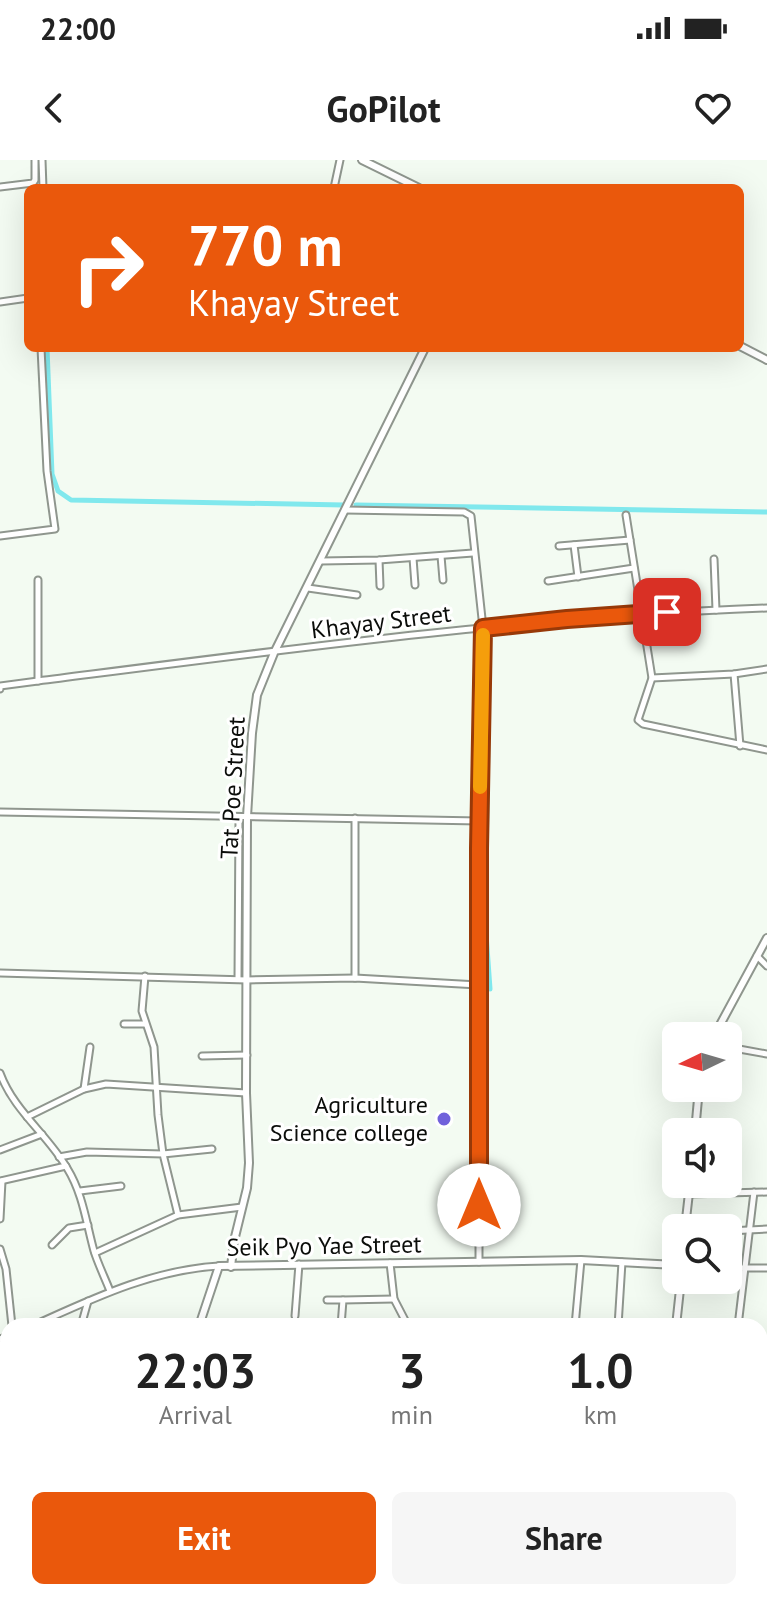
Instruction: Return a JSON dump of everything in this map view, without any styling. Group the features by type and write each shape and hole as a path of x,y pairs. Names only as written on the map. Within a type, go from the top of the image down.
{"street":[{"path":"35,160 36,184"},
{"path":"42,160 43,184"},
{"path":"335,184 340,160"},
{"path":"362,160 411,184"},
{"path":"27,184 35,180"},
{"path":"0,187 24,184"},
{"path":"0,302 24,299"},
{"path":"744,348 767,360"},
{"path":"0,536 55,529 47,471 41,352"},
{"name":"Tat Poe Street","path":"231,1267 249,1163 243,817 257,695 274,653 423,352"},
{"path":"345,510 468,513 471,516 483,628 479,821 479,1262"},
{"path":"626,515 652,678 639,722 767,750"},
{"path":"559,546 630,540"},
{"path":"574,545 578,577"},
{"path":"321,561 473,553"},
{"path":"441,556 443,580"},
{"path":"413,558 415,585"},
{"path":"714,559 716,610"},
{"path":"379,560 380,586"},
{"path":"548,581 634,568"},
{"path":"38,580 38,681"},
{"path":"308,588 357,595"},
{"name":"Khayay Street","path":"0,687 378,638 642,613 767,608"},
{"path":"652,678 734,674 767,669"},
{"path":"734,674 740,746"},
{"path":"0,812 479,821"},
{"path":"238,979 243,817"},
{"path":"355,818 355,978"},
{"path":"722,1022 767,938"},
{"path":"757,956 767,966"},
{"path":"0,973 247,980 355,978 478,985"},
{"path":"145,976 142,1011 154,1047 163,1154 178,1215"},
{"path":"124,1024 145,1024"},
{"path":"84,1089 90,1047"},
{"path":"742,1050 767,1054"},
{"path":"202,1056 247,1055"},
{"path":"0,1073 10,1097 66,1166 80,1191 95,1253 110,1291"},
{"path":"27,1117 84,1089 106,1084 246,1093"},
{"path":"0,1150 42,1134"},
{"path":"59,1157 87,1152 163,1154 212,1149"},
{"path":"0,1219 1,1181 66,1166"},
{"path":"80,1191 121,1186"},
{"path":"742,1192 767,1192"},
{"path":"739,1318 754,1192"},
{"path":"95,1253 178,1215 242,1207"},
{"path":"52,1245 69,1228 88,1225"},
{"path":"742,1231 767,1229"},
{"path":"0,1249 6,1269 11,1318"},
{"path":"576,1318 581,1260"},
{"name":"Seik Pyo Yae Street","path":"50,1318 110,1291 188,1268 581,1260 662,1264"},
{"path":"618,1318 622,1262"},
{"path":"390,1263 394,1299 404,1318"},
{"path":"295,1316 299,1264"},
{"path":"202,1318 219,1266"},
{"path":"742,1268 767,1268"},
{"path":"677,1318 679,1294"},
{"path":"327,1300 394,1299"},
{"path":"342,1318 343,1300"},
{"path":"83,1318 88,1301"}],"waterway":[{"path":"47,352 52,474 58,491 71,500 344,505"},
{"path":"356,505 767,512"},
{"path":"485,637 489,675 485,920 490,989"}],"slow traffic":[{"path":"480,787 483,635"}],"place":[{"name":"Agriculture Science college","path":"444,1119"}],"route":[{"path":"479,1205 478,985 483,628 667,612"}]}
